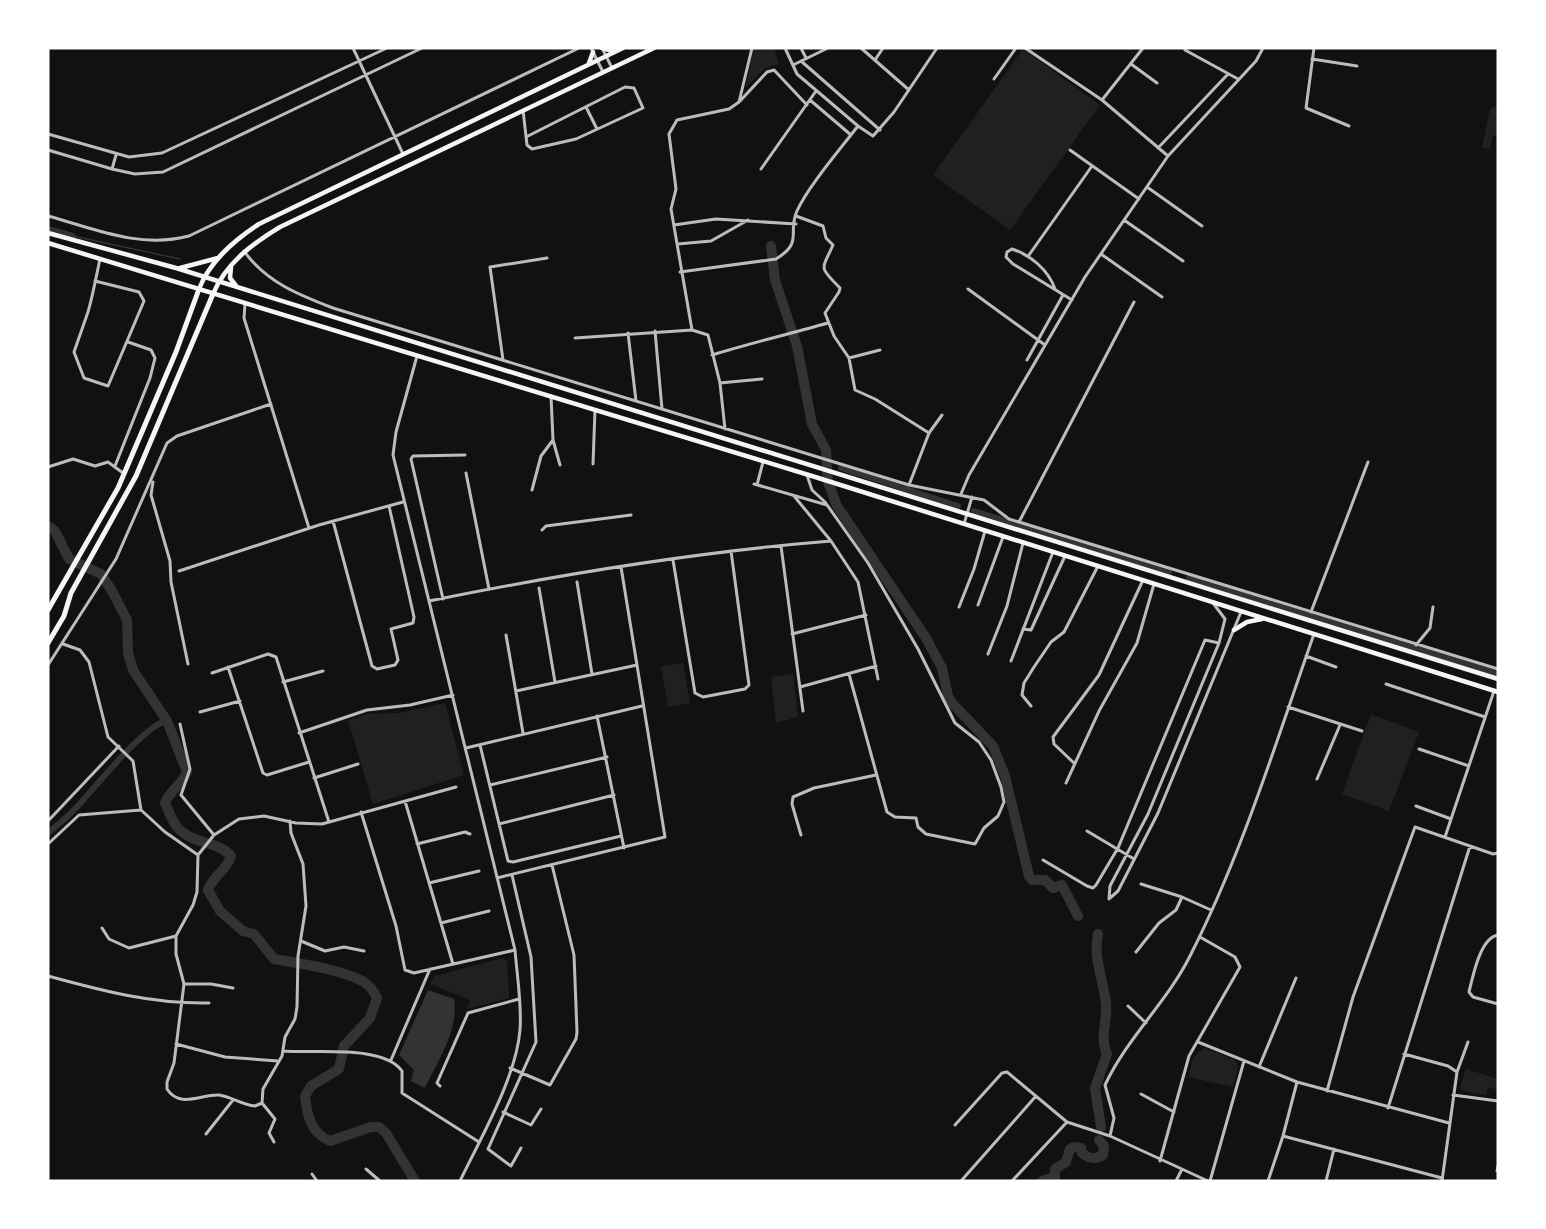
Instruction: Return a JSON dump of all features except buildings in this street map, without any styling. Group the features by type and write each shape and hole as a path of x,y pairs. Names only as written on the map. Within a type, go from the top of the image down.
{"highway":[{"path":"48,610 82,553 124,474 199,289"},
{"path":"49,640 64,616 78,581 136,477 213,294"}],"main road":[{"path":"602,48 616,51"},
{"path":"199,289 203,278 218,258 235,241 259,224 623,48"},
{"path":"213,294 218,283 244,251 280,227 654,48"},
{"path":"584,67 590,62 592,50"},
{"path":"48,233 176,268 218,283 815,465 1498,680"},
{"path":"48,243 846,487 1496,691"},
{"path":"176,268 218,258"},
{"path":"233,263 230,278 238,289"},
{"path":"1234,630 1254,620 1265,619"}],"street":[{"path":"48,134 116,154 143,157 171,150 387,48"},
{"path":"48,150 135,174 163,172 422,48"},
{"path":"48,216 128,240 174,240 203,229 577,48"},
{"path":"602,48 612,68"},
{"path":"739,102 752,48"},
{"path":"784,48 797,74 871,136 880,130 938,48"},
{"path":"801,48 806,58"},
{"path":"793,65 828,48"},
{"path":"861,48 909,90"},
{"path":"875,60 883,48"},
{"path":"994,79 1016,48"},
{"path":"1025,48 1102,100 1167,156"},
{"path":"1102,100 1142,48"},
{"path":"962,495 969,475 1101,254 1167,156 1256,61 1263,48"},
{"path":"1314,48 1306,108 1349,126"},
{"path":"355,49 403,154"},
{"path":"592,50 603,72"},
{"path":"1185,50 1238,79"},
{"path":"1312,59 1357,66"},
{"path":"801,61 880,130"},
{"path":"1131,64 1157,83"},
{"path":"692,330 680,272 678,244 671,206 676,189 668,142 672,124 676,120 729,109 739,102 767,72 777,70 784,83 807,105"},
{"path":"1158,148 1228,74"},
{"path":"523,110 526,137 528,147 532,149 576,140 643,108 634,88 626,87 526,137"},
{"path":"761,169 816,91"},
{"path":"810,100 851,135"},
{"path":"586,107 597,130"},
{"path":"680,272 776,259 793,244 796,216 802,202 858,126"},
{"path":"1070,150 1139,199"},
{"path":"112,169 116,154"},
{"path":"1029,255 1092,166"},
{"path":"1147,187 1202,226"},
{"path":"796,216 823,226 826,238 833,245 822,270 840,288 825,313 828,323 849,358 855,390 875,399 929,433"},
{"path":"674,225 705,219 796,224"},
{"path":"678,244 711,241 749,220"},
{"path":"1124,220 1183,261"},
{"path":"1055,288 1051,278 1029,255 1012,249 1006,257 1013,264 1072,300"},
{"path":"244,251 268,276 306,297 909,485 989,502 1009,519 1498,669"},
{"path":"1101,254 1162,297"},
{"path":"503,360 490,267 547,258"},
{"path":"95,281 139,292 144,300 108,386 84,378 74,352 88,312 95,281 100,259"},
{"path":"968,289 1045,345"},
{"path":"1027,360 1063,294"},
{"path":"1019,522 1134,302"},
{"path":"245,304 243,318 309,528"},
{"path":"712,355 760,339 779,338 828,323"},
{"path":"575,338 692,330 708,335 720,383 725,429"},
{"path":"655,331 662,409"},
{"path":"628,333 636,401"},
{"path":"115,466 150,378 155,358 150,350 128,342"},
{"path":"849,358 880,350"},
{"path":"417,356 394,448 403,502 515,950 519,999 520,1029 510,1068 460,1181"},
{"path":"720,383 762,379"},
{"path":"551,396 553,440 560,465"},
{"path":"48,665 122,547 154,477 164,447 171,439 271,404"},
{"path":"593,464 596,410"},
{"path":"909,485 929,433 942,415"},
{"path":"532,490 541,456 553,440"},
{"path":"443,599 411,459 413,456 465,455"},
{"path":"48,467 73,459 94,466 105,462 115,466 124,474"},
{"path":"763,462 755,484 828,505"},
{"path":"1311,612 1368,462"},
{"path":"466,473 489,589"},
{"path":"809,476 812,489 828,505 868,563 913,640 955,723 983,746 991,760 1003,796 1003,807 998,816 984,828 975,844 926,834 918,827 916,818 890,815 885,807 849,674"},
{"path":"154,477 151,495 170,561 171,582 188,664"},
{"path":"795,496 831,541 858,582 878,679"},
{"path":"964,525 972,497"},
{"path":"179,571 309,528 403,502"},
{"path":"333,521 372,666 376,669 395,665 398,660 391,629 413,623 414,617 389,506"},
{"path":"542,530 546,526 631,515"},
{"path":"958,608 974,569 984,531"},
{"path":"978,605 1002,537"},
{"path":"429,602 489,589 621,567 753,548 831,541"},
{"path":"988,654 1007,606 1023,543"},
{"path":"781,546 803,711"},
{"path":"673,560 695,693 703,696 745,689 749,685 731,551"},
{"path":"1011,661 1053,552"},
{"path":"1023,629 1031,630 1065,556"},
{"path":"1031,706 1022,695 1024,683 1052,642 1064,632 1098,566"},
{"path":"497,878 665,837 621,567"},
{"path":"1178,580 1181,571"},
{"path":"1074,763 1054,744 1053,736 1099,675 1143,580"},
{"path":"577,582 592,674"},
{"path":"1066,783 1074,763 1137,644 1154,584"},
{"path":"539,588 555,682"},
{"path":"1211,601 1225,619 1219,643 1148,814 1110,886 1108,899 1118,891 1158,813 1241,612"},
{"path":"1416,645 1419,638 1428,633 1433,607"},
{"path":"792,634 866,615"},
{"path":"1110,1136 1114,1118 1105,1085 1117,1062 1172,986 1200,937 1249,816 1314,633"},
{"path":"506,635 523,733"},
{"path":"1043,860 1093,888 1118,849 1205,640 1219,643"},
{"path":"63,644 80,650 88,662 106,733 110,740 129,757 136,773 141,810 165,832 199,853"},
{"path":"212,673 268,654 276,657 329,822"},
{"path":"1306,656 1336,667"},
{"path":"516,691 637,665"},
{"path":"800,687 876,666"},
{"path":"228,667 263,773 267,775 309,762"},
{"path":"283,682 323,671"},
{"path":"1386,684 1485,717"},
{"path":"1445,837 1485,717 1496,691"},
{"path":"299,733 367,710 410,705 453,695"},
{"path":"200,712 240,701"},
{"path":"466,748 643,705"},
{"path":"1288,707 1362,730"},
{"path":"597,716 624,848"},
{"path":"180,724 190,769 181,795 213,835"},
{"path":"1317,779 1340,724"},
{"path":"480,745 508,861 621,836"},
{"path":"48,820 119,746"},
{"path":"1419,749 1469,766"},
{"path":"490,785 607,757"},
{"path":"314,778 358,764"},
{"path":"801,835 792,804 793,796 814,788 876,775"},
{"path":"262,1103 246,1105 220,1095 199,1100 182,1099 170,1093 166,1082 174,1063 184,984 176,954 176,936 193,905 197,892 199,853 213,835 239,819 251,816 310,824 329,822 456,787"},
{"path":"499,824 614,795"},
{"path":"405,801 453,964"},
{"path":"1416,806 1451,819"},
{"path":"48,844 79,815 141,810"},
{"path":"361,812 396,926 403,967 412,973 515,950"},
{"path":"274,1142 269,1133 275,1119 262,1103 263,1089 283,1051 285,1037 296,1013 298,961 306,920 303,864 291,833 290,821"},
{"path":"1327,1091 1353,997 1415,826 1496,853"},
{"path":"1087,831 1134,859"},
{"path":"417,844 465,832 470,834"},
{"path":"1388,1108 1470,846"},
{"path":"510,1068 546,1085 552,1083 577,1036 574,955 552,865"},
{"path":"429,883 479,871"},
{"path":"511,874 531,957 536,1037 488,1150 512,1166 521,1148"},
{"path":"1142,884 1182,897 1211,910"},
{"path":"1136,952 1159,923 1176,910 1182,897"},
{"path":"441,923 489,911"},
{"path":"102,928 110,939 129,948 176,936"},
{"path":"1498,935 1491,937 1485,943 1469,992 1473,997 1498,1004"},
{"path":"1160,1161 1189,1056 1240,967 1235,957 1200,937"},
{"path":"301,942 325,951 344,947 364,951"},
{"path":"392,1060 430,969"},
{"path":"48,976 125,997 182,1003 209,1003"},
{"path":"1259,1066 1296,978"},
{"path":"184,984 211,984 232,988"},
{"path":"440,1086 437,1083 468,1013 519,999"},
{"path":"1128,1006 1146,1023"},
{"path":"1198,1042 1297,1082 1449,1123"},
{"path":"1283,1136 1442,1180 1457,1072 1468,1042"},
{"path":"176,1044 225,1057 278,1060"},
{"path":"283,1051 351,1054 392,1060 402,1071 402,1093 478,1142"},
{"path":"1404,1054 1448,1066 1457,1072"},
{"path":"955,1125 1004,1072 1010,1073 1067,1122 1110,1136 1181,1171 1209,1181 1244,1060"},
{"path":"1268,1181 1297,1082"},
{"path":"1141,1094 1174,1112"},
{"path":"1453,1095 1498,1101"},
{"path":"961,1181 1036,1096"},
{"path":"206,1134 233,1100"},
{"path":"503,1112 531,1125 540,1110"},
{"path":"1012,1181 1067,1122"},
{"path":"1326,1181 1334,1149"},
{"path":"1497,1171 1498,1166"},
{"path":"366,1169 380,1181"},
{"path":"1176,1181 1181,1171"},
{"path":"312,1174 317,1181"}],"shaded area":[{"path":"754,48 774,48 779,64 765,68 745,89"},
{"path":"1023,49 1100,105 1010,230 933,175"},
{"path":"1498,107 1498,136 1493,135 1490,149 1482,147 1490,109"},
{"path":"683,663 690,703 668,707 661,666"},
{"path":"793,674 798,717 776,723 771,677"},
{"path":"445,703 464,775 373,804 348,720 368,714 399,713"},
{"path":"1371,714 1419,732 1389,811 1342,794"},
{"path":"503,958 507,961 509,998 467,1009 470,1000 430,984 434,976"},
{"path":"428,990 454,999 455,1010 446,1045 425,1088 411,1081 414,1070 399,1055"},
{"path":"1204,1048 1235,1060 1238,1067 1233,1087 1188,1077 1193,1058"},
{"path":"1466,1069 1498,1079 1498,1090 1488,1087 1486,1095 1462,1091 1460,1088"}],"waterway":[{"path":"48,229 73,236"},
{"path":"73,236 180,259"},
{"path":"771,246 775,280 797,346 812,424 826,450 828,482 837,506 926,638 942,668 948,696 952,703 993,746 1005,776 1029,876 1032,880 1045,880 1053,888 1062,885 1078,916"},
{"path":"841,468 958,506"},
{"path":"974,511 1169,572"},
{"path":"48,526 55,531 69,559 101,574 127,620 128,653 133,670 167,721 187,772 165,803 176,826 184,833 219,847 231,856 208,890 220,911 243,931 254,934 274,959 324,968 351,976 369,986 377,998 370,1018 344,1046 339,1069 311,1086 305,1096 314,1129 330,1141 371,1127 379,1127 386,1133 415,1181"},
{"path":"1189,578 1498,674"},
{"path":"48,833 73,811 133,745 146,733 167,721"},
{"path":"1098,934 1098,960 1106,1003 1104,1041 1107,1054 1095,1088 1101,1127"},
{"path":"1042,1181 1055,1177 1055,1169 1066,1162 1070,1149 1081,1148 1082,1153 1092,1158 1103,1155 1104,1146 1099,1140"}]}
